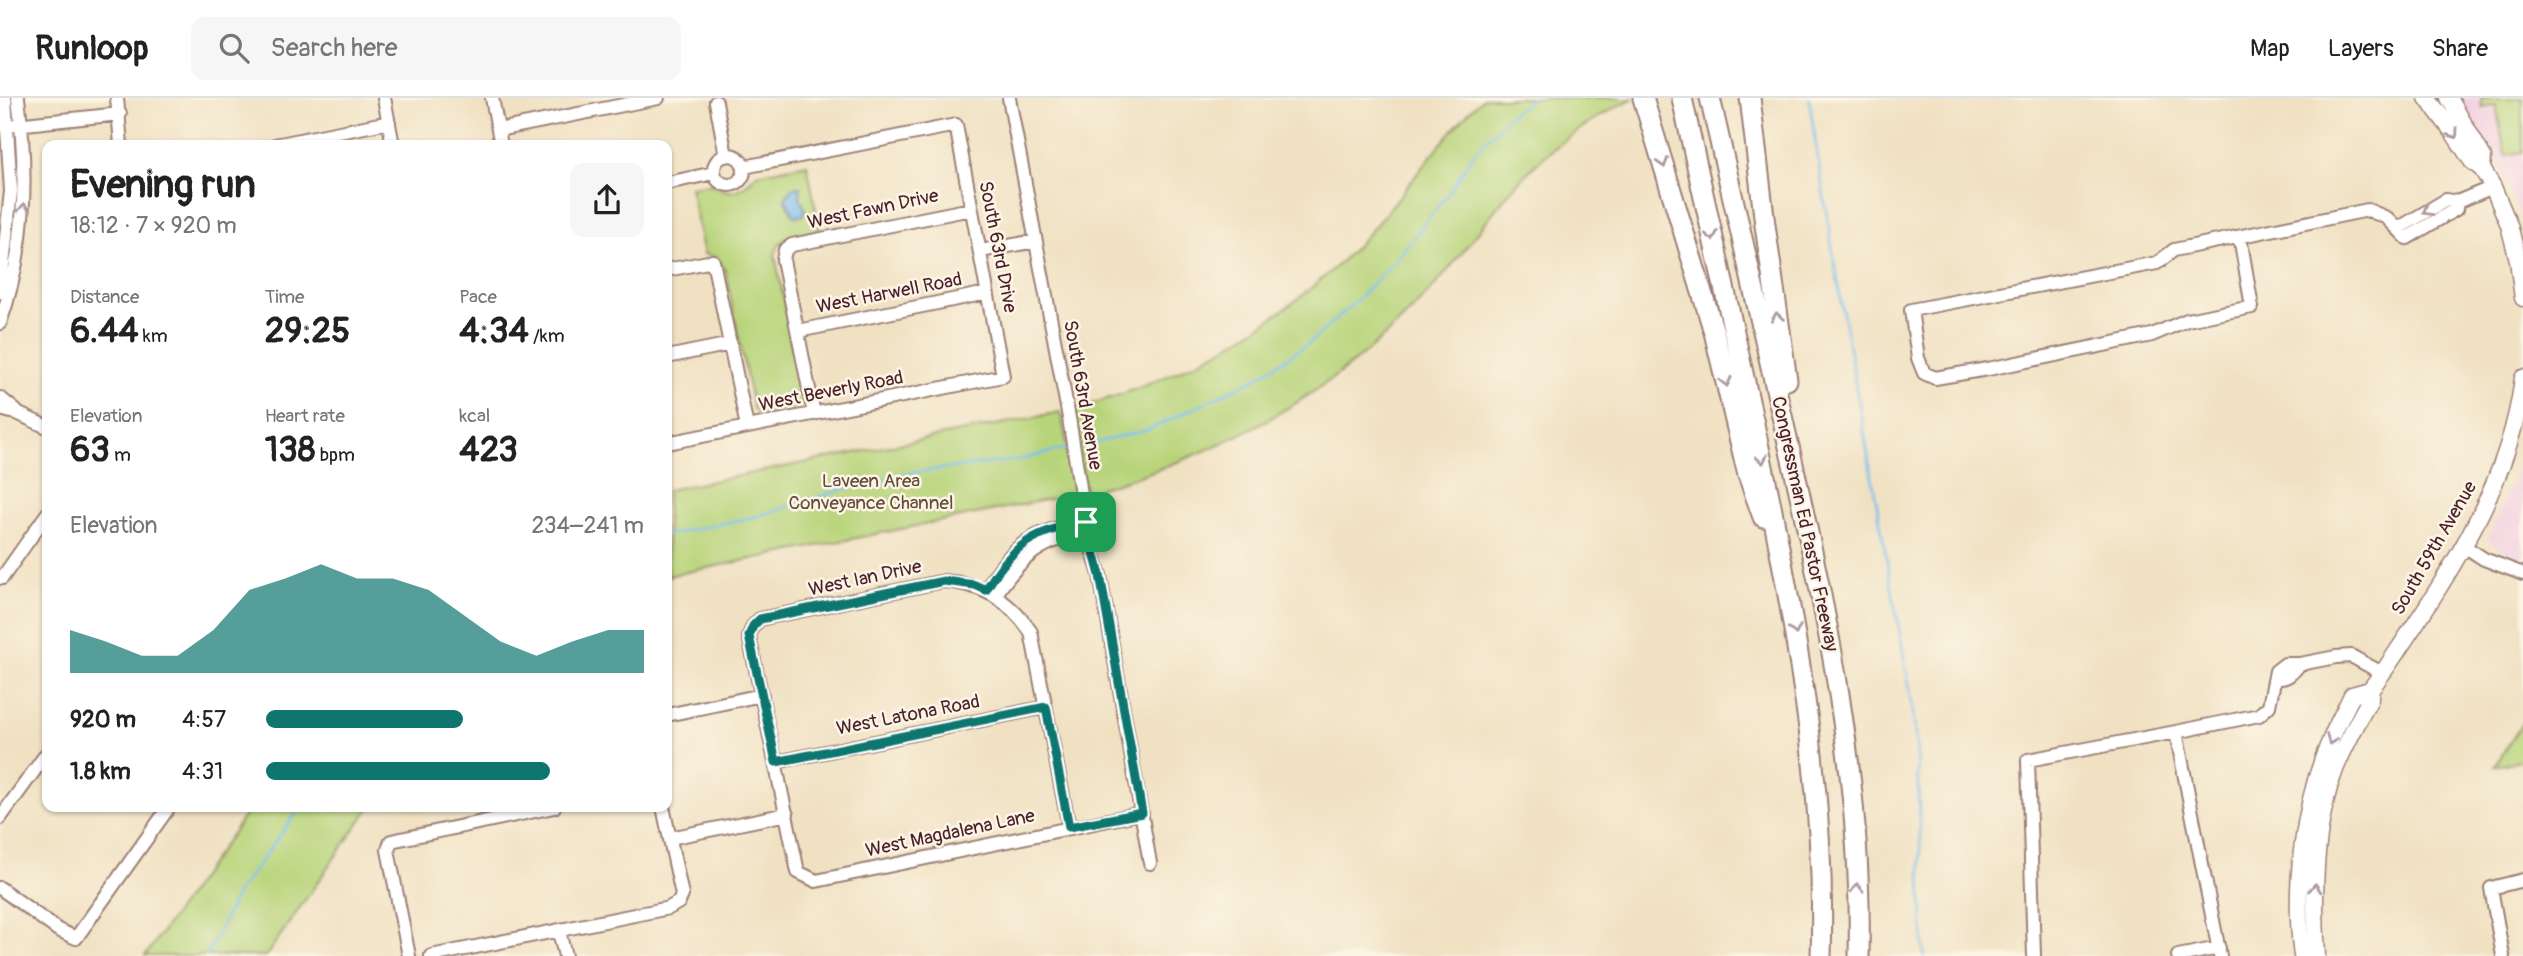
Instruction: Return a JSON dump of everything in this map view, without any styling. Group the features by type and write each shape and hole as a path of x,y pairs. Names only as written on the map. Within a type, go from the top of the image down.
{"highway":[{"path":"1643,98 1714,332 1748,475 1782,563"},
{"name":"Congressman Ed Pastor Freeway","path":"1682,98 1754,421 1782,563 1811,737 1821,863 1821,956"},
{"name":"Congressman Ed Pastor Freeway","path":"1710,98 1814,554 1832,650 1845,737 1856,847 1859,956"},
{"path":"1750,98 1781,345 1812,510 1814,554"}],"main road":[{"path":"2427,98 2493,187 2509,225 2523,298"},
{"path":"2449,98 2483,158 2482,169"},
{"name":"South 59th Avenue","path":"2317,956 2314,909 2323,815 2335,770 2370,699 2370,690 2464,546 2484,509 2506,456 2517,415 2523,377"},
{"name":"South 59th Avenue","path":"2302,956 2299,893 2302,848 2310,808 2330,741 2352,695 2370,690"}],"street":[{"path":"0,292 11,191 5,98"},
{"path":"0,323 15,270 22,226 24,165 18,98"},
{"path":"117,98 121,140"},
{"path":"384,98 392,140"},
{"path":"492,98 499,140"},
{"path":"498,130 659,98"},
{"name":"South 63rd Avenue","path":"1009,98 1086,527 1100,575 1150,863"},
{"path":"714,100 726,156"},
{"path":"8,125 120,114"},
{"path":"300,140 389,122"},
{"name":"South 63rd Drive","path":"744,167 956,125 1003,376"},
{"path":"726,156 736,157 744,167 741,180 734,185 721,183 714,173 715,164 726,156"},
{"path":"672,182 714,173"},
{"path":"2240,237 2252,307 2187,320 2151,335 1935,378 1924,373 1918,358 1911,310 2157,263 2174,250 2368,210 2387,218 2403,233 2446,200 2457,202 2493,187"},
{"name":"West Fawn Drive","path":"798,331 783,260 785,250 792,245 971,209"},
{"path":"979,251 1036,241"},
{"path":"672,269 713,261 747,427"},
{"name":"West Harwell Road","path":"798,331 987,293"},
{"path":"798,331 814,414"},
{"path":"672,356 730,344"},
{"name":"West Beverly Road","path":"672,442 1003,376"},
{"path":"0,398 19,414"},
{"path":"0,409 42,425"},
{"path":"2,578 42,521"},
{"path":"1069,827 1031,632 1021,618 991,592 999,566 1023,542 1063,526 1086,527"},
{"path":"2464,546 2505,568 2523,574"},
{"name":"West Ian Drive","path":"762,695 749,636 760,619 944,581 975,585 991,592"},
{"path":"2034,956 2028,760 2259,715 2269,706 2279,667 2285,664 2351,656 2382,673"},
{"path":"670,838 787,814 762,695 672,714"},
{"name":"West Latona Road","path":"776,762 1046,707"},
{"path":"2176,732 2219,952 2178,956"},
{"path":"0,818 42,759"},
{"path":"0,888 58,930 76,938 165,812"},
{"path":"409,956 388,850 391,841 530,812"},
{"path":"431,956 669,908 679,902 682,895 664,812"},
{"name":"West Magdalena Lane","path":"787,814 798,872 816,881 1142,813"},
{"path":"2503,956 2491,888 2523,880"},
{"path":"559,931 565,956"}],"shaded area":[{"path":"2461,98 2523,98 2523,225 2497,160"},
{"path":"2523,457 2523,560 2505,553 2491,542 2489,536"}],"green space":[{"path":"1483,98 1634,98 1584,126 1539,161 1512,189 1451,267 1393,329 1314,391 1228,440 1182,460 1086,492 1070,410 1114,397 1200,361 1240,339 1278,313 1315,285 1349,254 1455,127"},
{"path":"2481,98 2523,98 2523,152 2505,155 2496,105 2482,107"},
{"path":"807,164 820,230 786,238 775,255 803,401 796,408 758,415 753,409 725,270 717,258 704,254 690,187 710,184 727,191 735,191 745,186 757,174"},
{"name":"Laveen Area Conveyance Channel","path":"1061,412 1076,494 672,575 672,489"},
{"path":"2523,722 2523,760 2495,766"},
{"path":"247,812 367,812 266,956 145,956"}],"water":[{"path":"801,187 800,198 805,209 804,215 794,216 785,199 792,188"}],"waterway":[{"path":"1082,446 1148,430 1253,380 1308,344 1351,306 1395,261 1450,191 1475,152 1511,114 1532,98"},
{"path":"1809,98 1845,325 1912,702 1917,753 1924,956"},
{"path":"672,534 758,516 844,489 909,473 1018,460 1068,448"},
{"path":"207,956 237,893 297,812"}],"route":[{"path":"1086,522 1100,575 1142,813 1069,827 1046,707 776,762 749,636 760,619 944,581 975,585 986,590 999,566 1023,542 1063,526 1086,522"}]}
